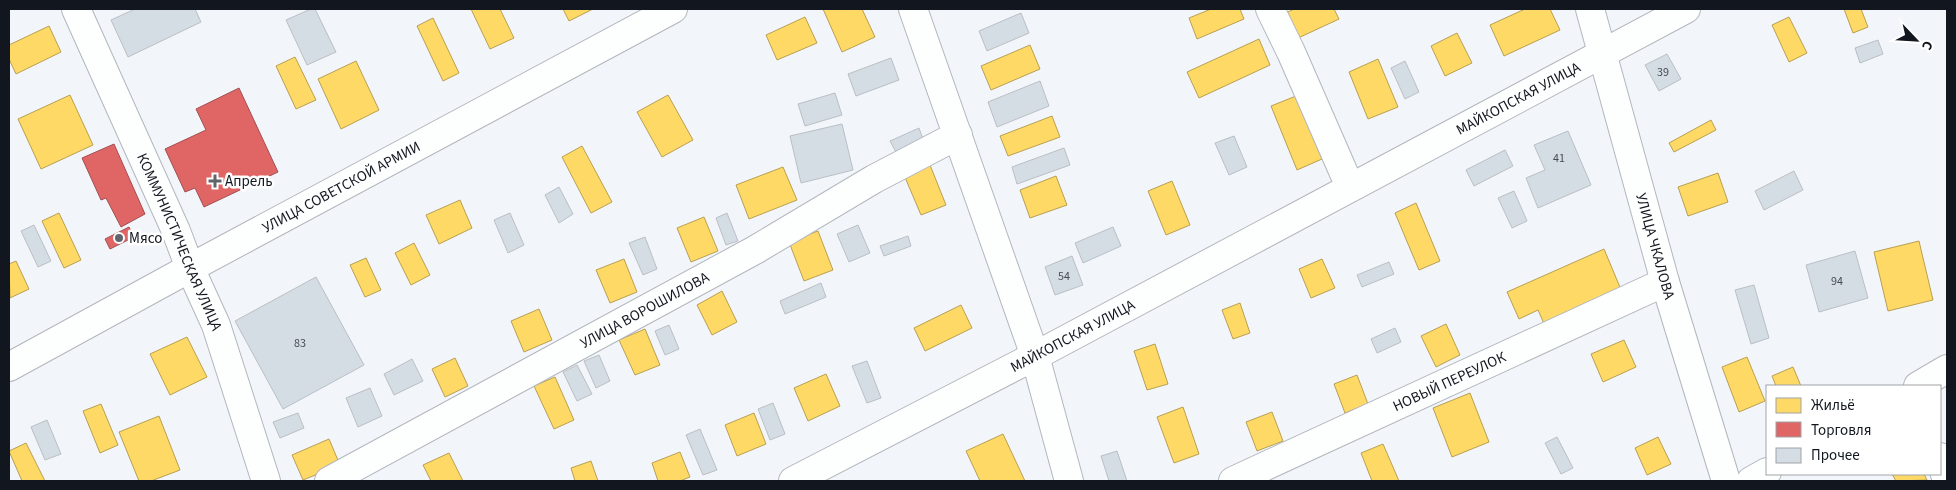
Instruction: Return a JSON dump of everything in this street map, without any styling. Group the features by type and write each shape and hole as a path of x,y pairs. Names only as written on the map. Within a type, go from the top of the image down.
{"street":[{"name":"КОММУНИСТИЧЕСКАЯ УЛИЦА","path":"76,9 176,231 190,268 216,325 266,481"},
{"name":"УЛИЦА СОВЕТСКОЙ АРМИИ","path":"9,367 673,9"},
{"path":"913,9 1035,356 1069,481"},
{"path":"1270,9 1292,52 1350,187"},
{"name":"УЛИЦА ЧКАЛОВА","path":"1590,9 1665,282 1726,481"},
{"name":"МАЙКОПСКАЯ УЛИЦА","path":"793,481 1035,356 1686,9"},
{"name":"УЛИЦА ВОРОШИЛОВА","path":"329,481 755,250 874,179 958,135"},
{"name":"НОВЫЙ ПЕРЕУЛОК","path":"1233,481 1665,282"},
{"path":"1920,385 1947,369"},
{"path":"1941,460 1947,481"},
{"path":"1751,481 1766,473"}],"building: Жильё":[{"path":"471,9 500,9 514,38 490,49"},
{"path":"563,9 593,9 569,21"},
{"path":"823,9 862,9 875,37 842,52"},
{"path":"1211,9 1240,9 1244,19 1197,39 1189,18"},
{"path":"1294,9 1334,9 1339,19 1296,39 1284,14"},
{"path":"1525,9 1550,9 1560,30 1504,56 1490,25"},
{"path":"1844,9 1861,9 1868,27 1853,33"},
{"path":"805,17 817,43 777,60 766,35"},
{"path":"1789,17 1807,53 1789,62 1772,25"},
{"path":"433,18 459,73 443,81 417,26"},
{"path":"49,26 61,52 16,74 9,59 9,45"},
{"path":"1457,33 1472,63 1445,76 1431,46"},
{"path":"1259,39 1270,65 1199,98 1187,72"},
{"path":"1030,45 1040,69 991,90 981,66"},
{"path":"295,57 316,100 296,109 276,66"},
{"path":"1378,59 1398,107 1368,119 1349,72"},
{"path":"356,61 379,110 341,129 318,79"},
{"path":"70,95 93,145 41,169 18,119"},
{"path":"668,95 693,140 662,157 637,112"},
{"path":"1296,96 1322,159 1297,170 1271,106"},
{"path":"1052,116 1060,137 1008,156 1000,136"},
{"path":"1711,120 1716,130 1674,152 1669,143"},
{"path":"582,146 612,202 591,213 562,157"},
{"path":"930,165 946,205 921,215 904,175"},
{"path":"783,167 797,200 749,219 736,185"},
{"path":"1718,173 1728,202 1688,216 1678,187"},
{"path":"1056,176 1067,205 1030,218 1020,190"},
{"path":"1172,181 1190,225 1166,235 1148,191"},
{"path":"460,200 472,228 439,244 426,215"},
{"path":"1416,203 1440,261 1419,270 1395,213"},
{"path":"59,213 81,260 64,268 42,221"},
{"path":"704,217 718,251 691,262 677,228"},
{"path":"818,231 833,270 804,281 789,242"},
{"path":"1919,241 1933,300 1888,311 1874,252"},
{"path":"414,243 430,275 411,285 395,253"},
{"path":"1604,249 1622,292 1545,326 1538,310 1519,319 1507,292"},
{"path":"366,258 381,290 365,297 350,265"},
{"path":"624,259 637,292 610,303 596,270"},
{"path":"1322,259 1335,288 1311,298 1299,269"},
{"path":"16,261 29,289 10,298 9,264"},
{"path":"722,291 737,322 712,335 697,305"},
{"path":"1240,303 1250,333 1233,339 1222,310"},
{"path":"961,305 972,328 925,351 914,328"},
{"path":"539,309 552,340 524,352 511,321"},
{"path":"1446,324 1460,355 1436,367 1421,336"},
{"path":"645,329 660,365 635,375 619,340"},
{"path":"187,337 207,377 170,395 150,354"},
{"path":"1624,340 1636,367 1603,382 1591,354"},
{"path":"1155,344 1168,384 1147,390 1134,351"},
{"path":"1747,357 1765,401 1739,412 1722,367"},
{"path":"455,358 468,386 445,397 432,369"},
{"path":"1793,367 1801,385 1776,385 1772,376"},
{"path":"826,374 840,406 808,421 794,388"},
{"path":"1357,375 1368,404 1345,413 1334,384"},
{"path":"555,377 574,420 554,429 534,386"},
{"path":"1470,393 1489,442 1452,457 1433,408"},
{"path":"101,404 118,445 100,453 83,411"},
{"path":"1183,407 1199,454 1174,463 1157,417"},
{"path":"1272,412 1283,441 1257,451 1246,422"},
{"path":"754,413 766,444 737,456 725,425"},
{"path":"159,416 180,470 151,481 139,481 119,432"},
{"path":"1003,434 1025,481 980,481 966,451"},
{"path":"1658,437 1671,464 1647,475 1635,448"},
{"path":"329,439 340,465 303,480 292,455"},
{"path":"26,443 45,481 22,481 9,451"},
{"path":"1383,444 1399,481 1372,481 1361,453"},
{"path":"680,452 690,477 680,481 658,481 652,463"},
{"path":"449,453 463,481 431,481 423,465"},
{"path":"591,461 598,481 575,481 571,468"},
{"path":"1893,475 1924,475 1927,480 1896,481"}],"building: Торговля":[{"path":"239,88 278,172 204,207 195,188 185,192 165,149 206,130 196,109"},
{"path":"114,144 145,214 121,227 106,198 101,200 82,158"},
{"name":"Мясо","path":"129,227 134,237 110,249 105,239"}],"building: Прочее":[{"path":"135,9 195,9 201,22 128,57 111,20"},
{"path":"315,9 336,52 307,65 286,20"},
{"path":"1021,13 1029,33 987,51 979,31"},
{"path":"1878,40 1883,54 1860,63 1855,48"},
{"path":"1667,54 1681,79 1659,91 1645,65"},
{"path":"891,58 899,80 856,96 848,74"},
{"path":"1405,61 1419,92 1405,99 1391,68"},
{"path":"1040,81 1049,106 997,127 988,102"},
{"path":"835,93 842,115 805,126 798,104"},
{"path":"842,124 853,170 801,183 790,136"},
{"path":"919,128 923,139 896,152 890,141"},
{"path":"1568,131 1591,185 1538,208 1526,178 1545,170 1534,145"},
{"path":"1234,136 1247,167 1229,175 1215,143"},
{"path":"1064,148 1070,165 1017,184 1012,167"},
{"path":"1505,150 1513,166 1474,186 1466,170"},
{"path":"1794,171 1803,190 1764,210 1755,191"},
{"path":"559,187 573,214 559,223 545,195"},
{"path":"1514,191 1527,221 1512,228 1498,198"},
{"path":"510,213 524,245 508,253 494,220"},
{"path":"727,213 738,241 726,245 716,218"},
{"path":"34,225 51,261 38,267 21,231"},
{"path":"858,225 870,253 849,262 837,234"},
{"path":"1113,227 1121,246 1083,263 1075,243"},
{"path":"908,236 911,246 884,256 880,246"},
{"path":"645,237 657,269 643,275 629,243"},
{"path":"1855,251 1868,298 1819,312 1806,265"},
{"path":"1072,256 1083,285 1055,295 1045,267"},
{"path":"1389,262 1394,274 1362,287 1357,275"},
{"path":"316,277 364,365 283,409 235,321"},
{"path":"821,283 826,297 785,314 780,301"},
{"path":"1754,285 1769,338 1751,344 1735,290"},
{"path":"669,325 679,349 665,355 655,331"},
{"path":"1395,328 1401,342 1377,353 1371,339"},
{"path":"599,355 610,381 596,388 584,361"},
{"path":"412,359 423,381 394,395 384,374"},
{"path":"867,361 881,398 867,403 852,366"},
{"path":"577,365 592,394 577,401 563,372"},
{"path":"370,388 382,416 358,427 346,398"},
{"path":"773,403 785,434 770,440 758,409"},
{"path":"298,413 304,428 280,438 273,422"},
{"path":"47,420 61,454 45,460 31,427"},
{"path":"700,429 717,470 703,475 686,435"},
{"path":"1557,437 1573,468 1561,474 1545,443"},
{"path":"1117,451 1127,481 1109,481 1101,456"}],"place":[{"name":"Апрель","path":"215,181"},
{"name":"Мясо","path":"119,238"}]}
